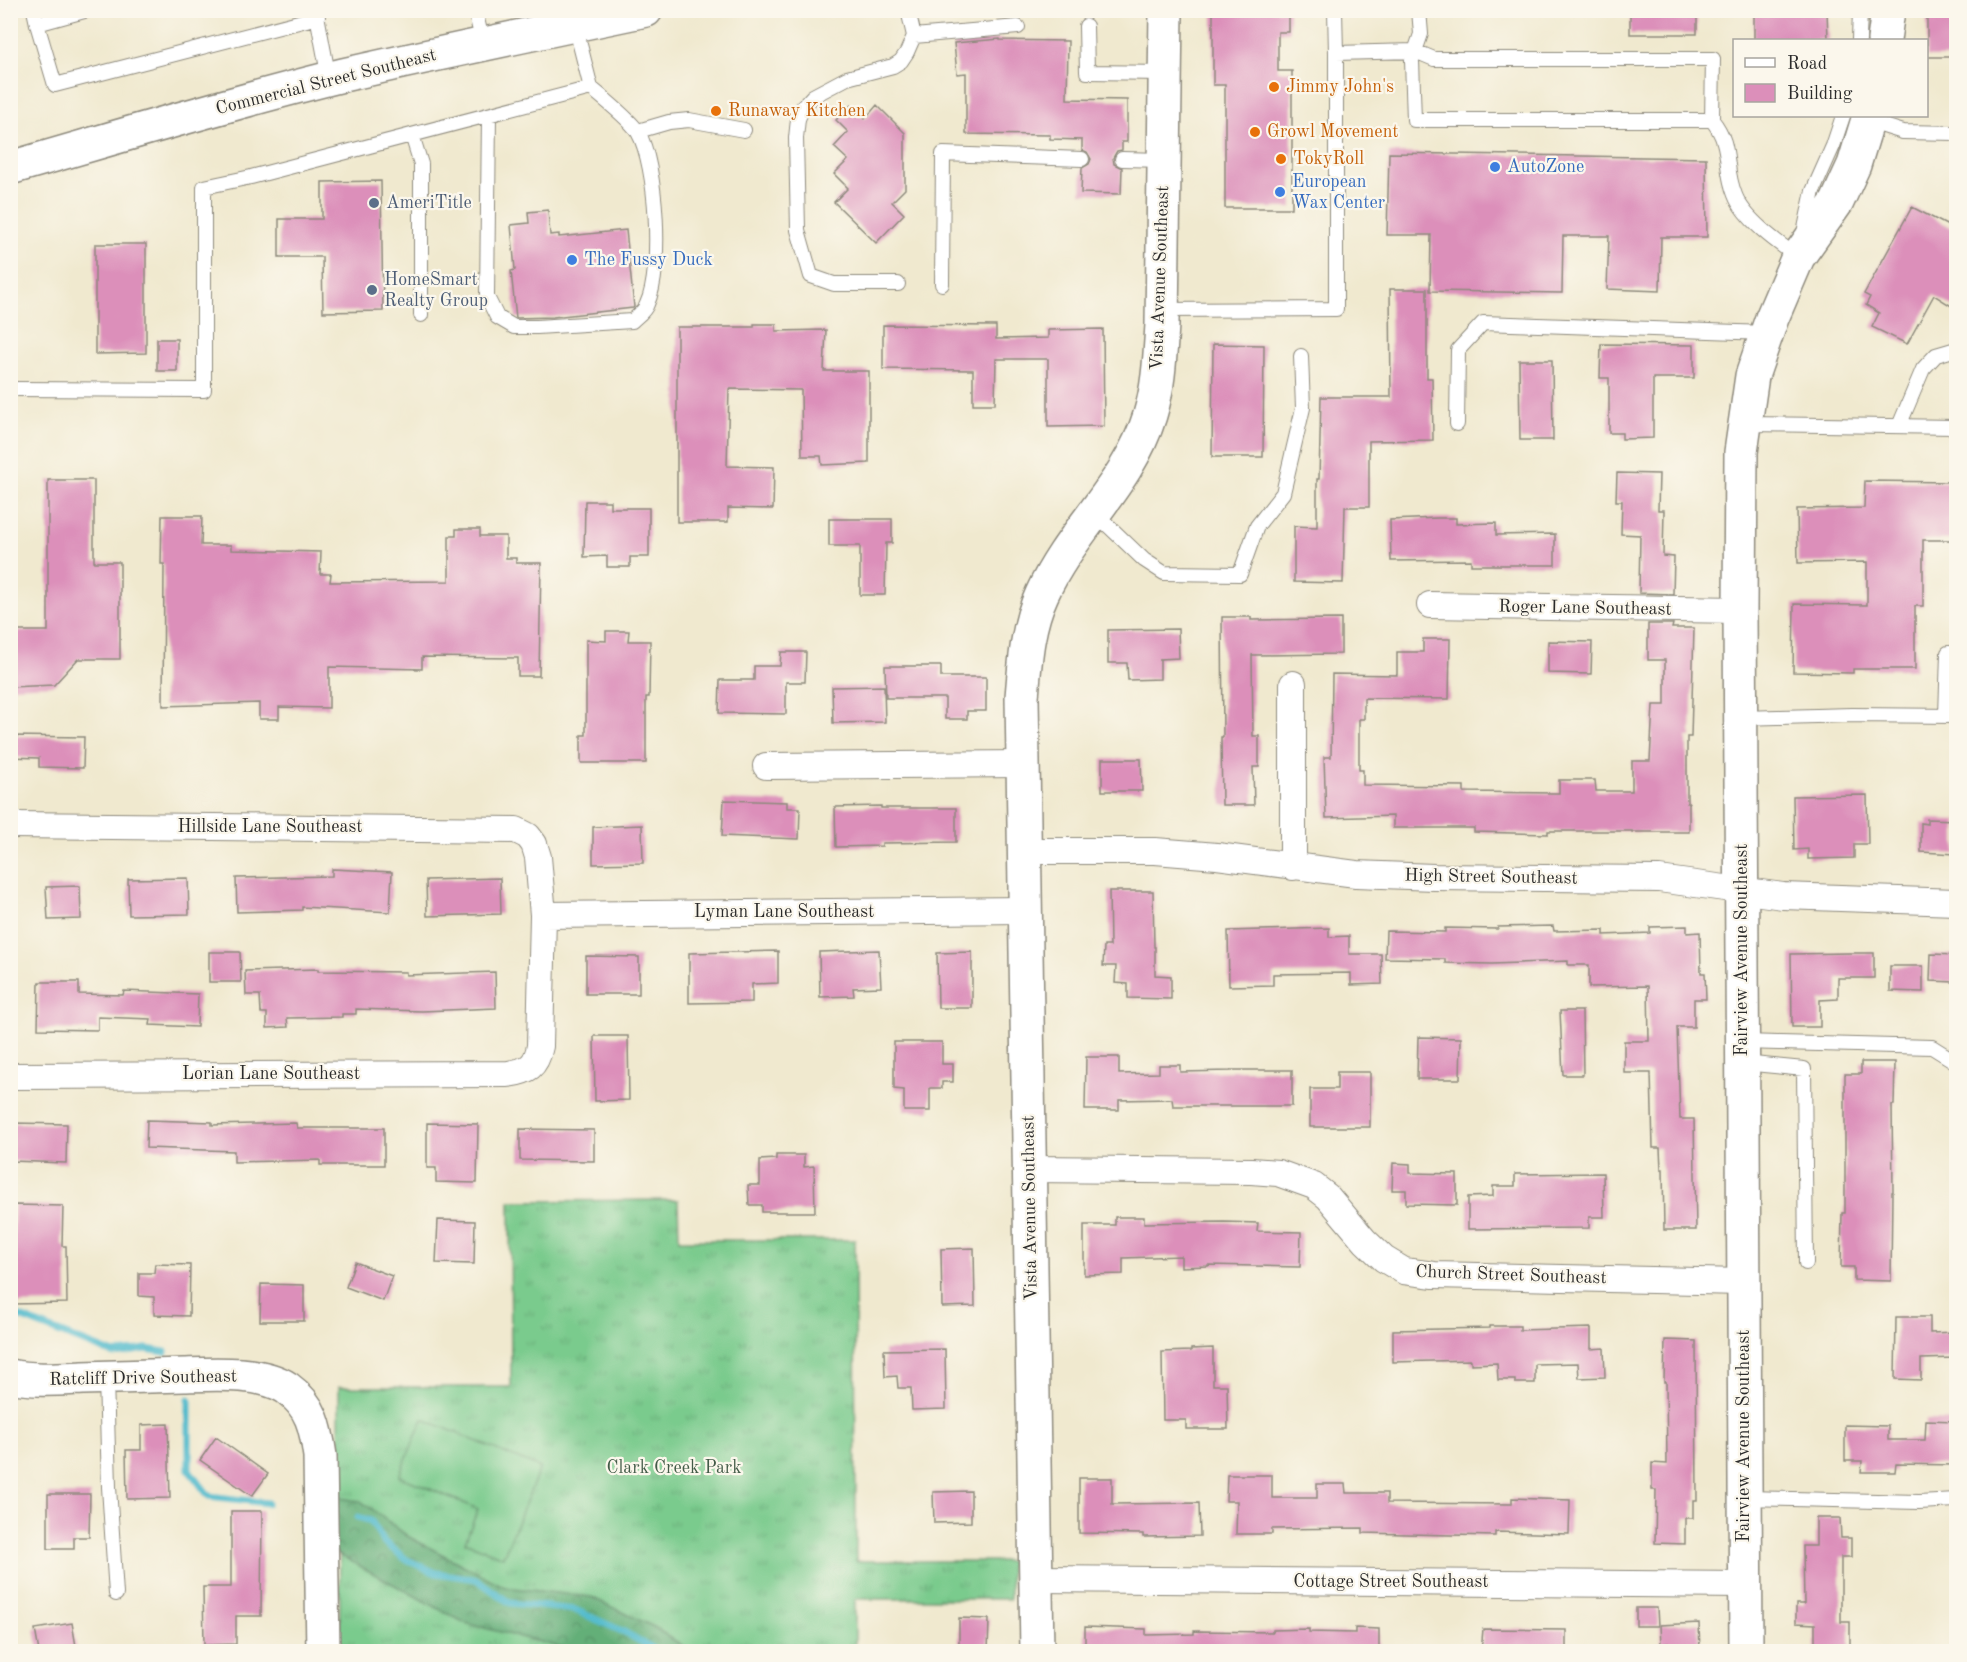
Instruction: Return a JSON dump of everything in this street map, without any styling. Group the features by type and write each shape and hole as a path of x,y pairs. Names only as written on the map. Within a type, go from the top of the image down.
{"main road":[{"name":"Commercial Street Southeast","path":"10,168 329,79 646,10"},
{"name":"Vista Avenue Southeast","path":"1037,1652 1022,696 1026,646 1041,595 1063,555 1112,490 1134,452 1150,415 1160,361 1166,10"},
{"path":"1884,39 1888,10"},
{"name":"Fairview Avenue Southeast","path":"1746,1652 1741,452 1752,376 1767,333 1798,257 1837,202 1854,165 1860,117"},
{"name":"Ratcliff Drive Southeast","path":"10,1376 42,1379 211,1374 245,1376 264,1379 286,1388 302,1402 312,1416 320,1455 322,1652"}],"street":[{"name":"Roger Lane Southeast","path":"1430,606 1740,610"},
{"path":"1293,684 1293,867"},
{"path":"766,766 1024,764"},
{"name":"Hillside Lane Southeast","path":"10,825 516,830 528,836 538,857 543,915"},
{"name":"High Street Southeast","path":"1025,851 1164,852 1217,856 1356,874 1659,879 1793,897 1956,902"},
{"name":"Lyman Lane Southeast","path":"543,915 1026,910"},
{"name":"Lorian Lane Southeast","path":"10,1076 508,1074 521,1072 530,1068 538,1058 540,1046 543,915"},
{"name":"Church Street Southeast","path":"1029,1169 1278,1173 1314,1186 1328,1197 1365,1241 1384,1259 1404,1271 1434,1275 1743,1282"},
{"name":"Cottage Street Southeast","path":"1037,1579 1745,1585"}],"lane":[{"path":"88,10 36,17 55,85 317,14 329,79"},
{"path":"475,10 483,44"},
{"path":"897,284 834,284 811,276 798,230 796,138 798,119 803,106 813,96 847,78 893,66 901,61 914,36 908,10"},
{"path":"1162,309 1336,309 1335,10"},
{"path":"1419,10 1421,34 1412,60 1414,120 1712,120"},
{"path":"1859,39 1860,10"},
{"path":"489,115 487,297 497,317 514,327 632,321 647,306 655,275 657,224 650,167 638,131 591,88 575,25"},
{"path":"1086,26 1087,72 1165,73"},
{"path":"914,36 1018,27"},
{"path":"1336,53 1415,51 1434,59 1713,60 1712,120 1722,132 1727,149 1727,169 1735,197 1749,218 1798,257"},
{"path":"10,389 204,390 204,187 251,177 591,88"},
{"path":"1860,117 1903,132 1956,133"},
{"path":"638,131 669,122 689,120 744,130"},
{"path":"412,135 421,164 422,315"},
{"path":"942,284 943,154 1082,159"},
{"path":"1122,159 1164,160"},
{"path":"1457,424 1458,350 1483,323 1767,333"},
{"path":"1899,426 1923,369 1936,356 1956,351"},
{"path":"1095,513 1144,560 1164,573 1240,574 1257,526 1283,493 1304,408 1301,356"},
{"path":"1745,424 1955,425"},
{"path":"1741,718 1951,716 1948,653 1956,653"},
{"path":"1743,1052 1932,1047 1956,1062"},
{"path":"1743,1052 1804,1068 1806,1263"},
{"path":"106,1378 109,1487 116,1594"},
{"path":"1745,1498 1919,1502 1956,1500"}],"green space":[{"name":"Clark Creek Park","path":"678,1200 679,1240 855,1240 856,1561 1010,1561 1010,1599 855,1599 855,1651 340,1651 339,1387 511,1387 510,1201"},
{"path":"423,1419 540,1468 503,1557 465,1542 478,1509 399,1476"},
{"path":"332,1496 362,1502 409,1537 505,1587 591,1597 652,1626 691,1651 575,1651 465,1623 330,1550"}],"building":[{"path":"1213,10 1289,10 1289,32 1278,32 1278,71 1292,71 1292,208 1225,208 1225,85 1213,85"},
{"path":"1630,10 1697,10 1697,34 1630,34"},
{"path":"1754,10 1827,10 1828,39 1754,39"},
{"path":"1927,10 1956,10 1956,57 1928,57"},
{"path":"1000,39 1068,41 1067,99 1127,100 1127,142 1122,142 1122,150 1117,151 1113,158 1114,164 1122,168 1121,194 1081,193 1082,168 1089,164 1091,159 1087,152 1082,150 1082,140 1050,139 1050,135 966,134 966,73 957,74 954,43"},
{"path":"851,105 865,119 877,105 905,133 905,189 892,202 904,214 876,243 834,202 848,188 834,174 848,160 834,147 848,132 836,120"},
{"path":"1389,153 1706,158 1707,237 1661,237 1660,291 1607,289 1609,236 1563,236 1562,293 1430,291 1431,235 1387,235"},
{"path":"381,181 383,311 323,312 322,257 279,257 279,219 322,219 322,182"},
{"path":"1912,207 1956,230 1956,309 1934,295 1907,344 1872,327 1879,313 1866,305 1870,297 1864,294"},
{"name":"The Fussy Duck","path":"548,210 550,235 559,234 559,237 626,230 633,308 553,317 516,318 511,271 515,270 511,225 529,223 528,212"},
{"path":"95,244 146,244 146,353 95,354"},
{"path":"1390,289 1427,289 1427,378 1432,378 1433,440 1369,441 1369,507 1345,507 1343,583 1294,582 1294,526 1317,527 1321,397 1391,397"},
{"path":"754,324 776,324 776,331 826,330 824,371 869,371 869,463 822,465 821,456 802,456 801,390 729,389 727,466 774,467 773,509 728,508 728,522 677,522 677,327 754,327"},
{"path":"883,325 996,326 996,339 1048,338 1048,330 1103,329 1104,426 1048,427 1048,359 996,359 995,404 973,404 973,370 883,369"},
{"path":"157,339 177,339 177,371 157,371"},
{"path":"1213,344 1264,345 1263,457 1212,457"},
{"path":"1601,344 1694,345 1694,378 1653,378 1653,438 1622,439 1622,433 1609,433 1609,378 1600,378"},
{"path":"1519,360 1552,360 1553,440 1520,440"},
{"path":"1617,473 1659,474 1658,510 1664,510 1663,556 1674,557 1673,594 1639,593 1640,535 1621,534 1622,501 1616,501"},
{"path":"48,480 94,480 94,562 120,562 120,659 78,659 54,685 10,687 10,631 48,631"},
{"path":"1865,481 1956,482 1956,540 1923,540 1923,606 1915,606 1915,669 1853,669 1853,673 1793,672 1794,604 1867,605 1867,562 1798,563 1797,509 1864,508"},
{"path":"585,501 610,501 610,508 649,508 649,557 630,557 630,567 607,567 607,556 584,557"},
{"path":"162,516 202,516 201,545 231,545 231,550 321,552 320,574 331,574 330,582 449,581 449,536 456,536 456,529 480,529 480,536 506,536 506,558 516,558 516,563 541,563 539,676 518,676 518,658 422,657 422,669 329,667 329,708 279,707 279,719 259,719 259,703 163,706"},
{"path":"1456,518 1456,524 1496,523 1496,535 1555,534 1555,565 1471,565 1471,560 1391,561 1390,520"},
{"path":"829,519 892,519 892,543 886,543 885,595 860,595 860,546 829,546"},
{"path":"1222,617 1251,617 1251,620 1341,619 1341,654 1252,655 1253,736 1259,736 1259,767 1253,767 1254,805 1222,805"},
{"path":"1648,624 1673,624 1672,628 1694,628 1691,737 1687,737 1689,832 1548,831 1548,834 1474,832 1474,828 1393,828 1393,816 1326,818 1324,757 1331,757 1332,674 1397,675 1397,652 1423,652 1423,639 1450,639 1449,699 1364,698 1364,719 1359,719 1359,770 1363,770 1363,785 1464,786 1464,792 1559,793 1559,780 1595,780 1596,791 1632,791 1632,761 1650,761 1653,705 1665,705 1665,660 1648,660"},
{"path":"1178,629 1179,658 1160,659 1160,679 1128,680 1127,663 1108,663 1108,630"},
{"path":"606,631 629,631 628,641 650,641 649,697 646,697 646,763 581,763 581,735 586,735 586,640 606,641"},
{"path":"1548,641 1592,642 1591,674 1548,673"},
{"path":"781,652 806,652 805,682 786,682 786,714 719,713 720,680 754,680 754,666 780,666"},
{"path":"885,666 941,666 941,677 986,677 986,711 967,711 967,719 945,719 945,698 886,698"},
{"path":"884,686 885,722 833,723 832,687"},
{"path":"10,736 84,737 83,768 39,767 39,758 10,757"},
{"path":"1102,759 1141,759 1142,791 1102,791"},
{"path":"1867,795 1868,844 1854,844 1854,858 1808,859 1808,849 1794,850 1793,796"},
{"path":"724,800 787,802 787,808 800,808 799,839 722,836"},
{"path":"881,806 881,808 956,808 956,842 882,843 882,846 836,847 835,807"},
{"path":"1927,819 1956,820 1956,854 1921,852 1921,823 1927,824"},
{"path":"642,825 643,863 593,864 593,827"},
{"path":"332,869 392,872 390,912 302,907 302,910 237,912 236,878 332,876"},
{"path":"188,878 189,914 129,915 128,879"},
{"path":"500,878 501,914 427,916 426,880"},
{"path":"80,886 81,919 48,920 46,887"},
{"path":"1109,891 1153,891 1155,975 1171,976 1171,999 1128,998 1128,984 1115,983 1116,966 1103,966 1104,946 1110,946"},
{"path":"1553,926 1554,931 1604,930 1604,935 1650,933 1650,927 1687,926 1687,933 1700,932 1701,973 1705,973 1706,999 1694,999 1694,1027 1677,1027 1680,1119 1694,1119 1696,1230 1664,1230 1663,1169 1661,1169 1660,1148 1653,1148 1651,1073 1624,1073 1624,1041 1649,1041 1648,986 1589,987 1589,965 1568,965 1568,961 1492,964 1445,963 1445,959 1385,958 1386,931 1445,932 1445,928 1498,929 1498,927"},
{"path":"1329,928 1329,937 1349,936 1349,954 1381,954 1382,984 1351,985 1351,973 1273,974 1273,985 1229,986 1228,931"},
{"path":"879,950 881,987 853,988 854,996 820,997 819,952"},
{"path":"778,951 778,983 752,984 752,1002 689,1003 689,953"},
{"path":"209,952 240,952 241,982 209,982"},
{"path":"972,952 972,1008 938,1008 937,953"},
{"path":"1874,953 1874,978 1838,978 1838,999 1820,1000 1820,1027 1792,1027 1791,954"},
{"path":"1931,954 1956,955 1956,982 1930,981"},
{"path":"586,956 639,957 639,994 586,994"},
{"path":"1890,966 1923,966 1923,992 1890,991"},
{"path":"318,969 318,971 406,972 406,975 495,972 496,1008 422,1011 356,1009 356,1014 342,1014 342,1017 287,1018 288,1027 267,1028 267,1013 261,1013 260,995 246,995 245,971"},
{"path":"39,982 79,982 79,994 123,995 124,991 198,994 197,1027 150,1025 151,1019 98,1017 98,1030 38,1029"},
{"path":"1560,1011 1582,1011 1583,1075 1563,1075"},
{"path":"594,1036 628,1036 629,1100 595,1101"},
{"path":"1418,1037 1461,1038 1460,1079 1417,1079"},
{"path":"894,1042 942,1042 942,1064 953,1064 953,1082 942,1082 942,1088 930,1088 930,1111 904,1111 904,1090 894,1089"},
{"path":"1086,1057 1119,1057 1119,1074 1159,1073 1159,1065 1180,1065 1180,1072 1292,1070 1292,1106 1173,1106 1172,1099 1119,1100 1119,1110 1085,1110"},
{"path":"1861,1062 1895,1062 1894,1105 1892,1105 1891,1281 1854,1280 1854,1267 1841,1267 1842,1213 1845,1213 1845,1074 1861,1074"},
{"path":"1337,1072 1370,1072 1370,1127 1310,1127 1310,1089 1337,1089"},
{"path":"147,1120 212,1122 212,1125 296,1123 297,1128 384,1128 384,1165 320,1165 320,1160 234,1162 234,1151 146,1148"},
{"path":"12,1123 67,1124 66,1163 11,1161"},
{"path":"427,1123 478,1124 477,1183 436,1182 436,1168 427,1168"},
{"path":"520,1129 594,1130 594,1161 520,1160"},
{"path":"776,1155 804,1155 804,1167 814,1166 815,1212 762,1212 762,1205 749,1205 748,1185 760,1185 760,1160 776,1159"},
{"path":"1393,1163 1410,1164 1410,1173 1457,1174 1457,1205 1406,1204 1406,1190 1392,1190"},
{"path":"1603,1173 1604,1217 1589,1217 1589,1228 1468,1229 1468,1197 1493,1196 1493,1186 1515,1186 1515,1174"},
{"path":"14,1205 63,1206 62,1246 66,1246 67,1303 12,1304 11,1247 13,1247"},
{"path":"1115,1217 1144,1217 1144,1223 1258,1223 1257,1231 1301,1232 1300,1267 1208,1265 1181,1267 1181,1256 1123,1258 1123,1274 1084,1275 1084,1225 1115,1225"},
{"path":"438,1220 475,1221 474,1264 436,1263"},
{"path":"974,1248 975,1306 942,1307 941,1249"},
{"path":"355,1262 392,1276 383,1301 346,1287"},
{"path":"155,1264 190,1265 189,1316 154,1315 154,1297 139,1296 139,1273 154,1273"},
{"path":"261,1284 304,1285 304,1321 260,1321"},
{"path":"1896,1317 1930,1317 1930,1333 1956,1332 1956,1358 1921,1359 1921,1380 1895,1379"},
{"path":"1490,1326 1520,1326 1520,1330 1591,1328 1591,1349 1604,1348 1605,1377 1579,1378 1578,1363 1535,1364 1535,1383 1515,1383 1515,1380 1498,1380 1497,1363 1471,1364 1471,1360 1393,1362 1393,1330 1490,1328"},
{"path":"1665,1340 1696,1341 1697,1501 1693,1501 1693,1518 1685,1518 1685,1544 1655,1543 1656,1490 1652,1490 1652,1463 1667,1464"},
{"path":"1213,1348 1213,1385 1227,1385 1228,1429 1186,1429 1186,1420 1163,1420 1162,1352"},
{"path":"945,1349 946,1409 912,1410 911,1388 898,1388 897,1376 885,1377 884,1350"},
{"path":"1926,1420 1956,1421 1956,1465 1896,1464 1895,1472 1861,1472 1862,1461 1845,1461 1845,1425 1888,1426 1888,1440 1925,1440"},
{"path":"168,1424 170,1498 127,1499 126,1450 141,1450 141,1425"},
{"path":"216,1437 268,1474 252,1496 200,1460"},
{"path":"1227,1475 1272,1475 1272,1498 1317,1498 1317,1484 1345,1484 1346,1493 1387,1493 1387,1503 1512,1504 1512,1498 1570,1500 1569,1534 1495,1532 1495,1536 1363,1533 1363,1528 1272,1529 1272,1534 1236,1534 1237,1501 1226,1501"},
{"path":"1079,1478 1112,1478 1112,1504 1199,1503 1200,1536 1143,1537 1143,1534 1079,1533"},
{"path":"971,1491 971,1522 934,1523 933,1492"},
{"path":"48,1494 90,1494 89,1537 74,1537 74,1549 48,1549"},
{"path":"231,1511 262,1511 261,1616 236,1616 236,1644 204,1645 203,1587 231,1587"},
{"path":"1816,1518 1840,1518 1841,1538 1851,1538 1851,1557 1841,1557 1841,1622 1850,1622 1850,1652 1815,1652 1815,1624 1796,1623 1796,1604 1804,1604 1803,1546 1816,1546"},
{"path":"1636,1608 1657,1608 1658,1626 1636,1626"},
{"path":"959,1618 989,1619 988,1652 959,1652"},
{"path":"72,1623 77,1652 39,1652 35,1629"},
{"path":"1699,1623 1700,1652 1670,1652 1669,1643 1661,1644 1660,1625"},
{"path":"1085,1627 1146,1629 1146,1635 1194,1634 1194,1631 1273,1632 1273,1630 1309,1629 1309,1632 1355,1633 1355,1628 1379,1629 1379,1652 1085,1652"},
{"path":"1483,1629 1566,1630 1566,1652 1481,1652"}],"waterway":[{"path":"10,1313 114,1354 146,1349 165,1352"},
{"path":"189,1399 189,1470 209,1496 267,1503"},
{"path":"358,1517 371,1521 384,1542 407,1560 436,1573 476,1579 510,1603 575,1610 624,1632 659,1652"}],"place":[{"name":"Jimmy John's","path":"1274,87"},
{"name":"Runaway Kitchen","path":"716,111"},
{"name":"Growl Movement","path":"1255,132"},
{"name":"TokyRoll","path":"1281,159"},
{"name":"AutoZone","path":"1495,167"},
{"name":"European Wax Center","path":"1280,192"},
{"name":"AmeriTitle","path":"374,203"},
{"name":"The Fussy Duck","path":"572,260"},
{"name":"HomeSmart Realty Group","path":"372,290"}]}
